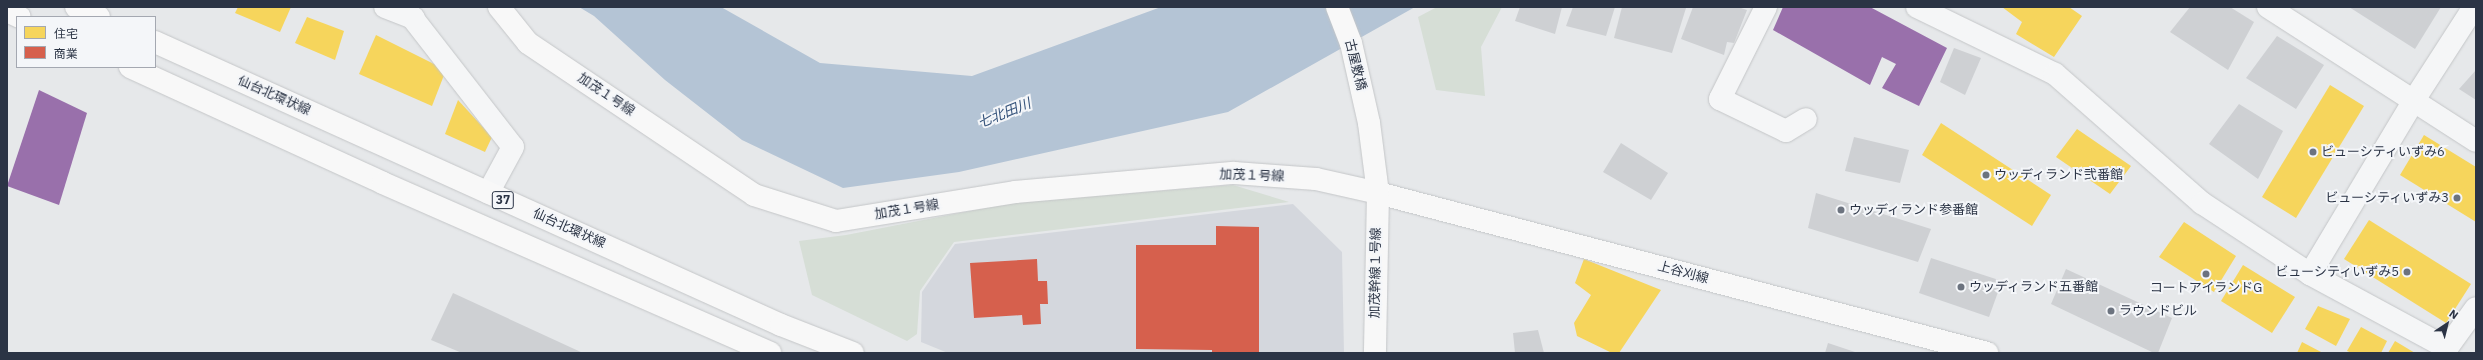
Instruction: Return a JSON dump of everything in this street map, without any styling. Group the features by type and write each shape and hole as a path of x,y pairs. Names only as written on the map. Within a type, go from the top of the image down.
{"street":[{"path":"76,7 97,16"},
{"path":"385,7 409,12 513,147 488,193"},
{"name":"加茂１号線","path":"499,7 528,43 754,195 836,221 1015,192 1234,174 1316,179 1378,193"},
{"name":"古屋敷橋","path":"1337,7 1351,43 1369,123 1378,193"},
{"path":"1766,7 1720,99 1786,131 1806,119"},
{"path":"1917,7 1957,15 2055,74 2202,203 2310,274 2447,350 2476,308"},
{"path":"2268,7 2476,141"},
{"path":"2310,274 2414,100 2474,7"},
{"path":"7,11 18,16"},
{"name":"仙台北環状線","path":"156,42 781,325 847,352"},
{"name":"37","path":"132,68 383,183 770,353"},
{"name":"加茂幹線１号線","path":"1375,353 1378,193"},
{"name":"上谷刈線","path":"1378,193 1987,353"}],"shaded area":[{"path":"1437,7 1502,7 1481,47 1485,96 1436,90 1418,17"},
{"path":"1233,185 1289,202 954,242 920,291 917,334 907,341 812,295 799,241 846,235 1011,203"},
{"path":"1293,204 1342,252 1344,353 948,353 921,342 922,292 955,244"}],"water":[{"name":"七北田川","path":"579,7 721,7 820,63 972,76 1161,7 1415,7 1228,112 959,172 843,188 742,140 665,80 594,16"}],"building: 住宅":[{"path":"238,7 291,7 280,32 235,13"},
{"path":"2002,7 2069,7 2082,16 2054,57 2016,34 2022,22"},
{"path":"307,17 344,31 335,60 295,43"},
{"path":"376,35 446,70 432,106 359,74"},
{"name":"ビューシティいずみ6","path":"2330,85 2364,106 2296,218 2262,197"},
{"path":"458,100 492,137 485,152 445,134"},
{"name":"ウッディランド弐番館","path":"1941,123 2051,195 2032,226 1922,155"},
{"path":"2077,129 2131,166 2110,194 2056,157"},
{"name":"ビューシティいずみ3","path":"2424,135 2476,167 2476,222 2400,175"},
{"name":"ビューシティいずみ5","path":"2369,220 2471,284 2446,323 2344,259"},
{"name":"コートアイランドG","path":"2184,222 2236,256 2214,292 2159,257"},
{"path":"1584,259 1661,290 1619,353 1612,353 1577,336 1574,323 1591,295 1575,283"},
{"path":"2243,265 2295,297 2272,333 2221,301"},
{"path":"2318,306 2350,319 2336,346 2305,329"},
{"path":"2361,327 2387,341 2381,353 2352,353 2347,351"},
{"path":"2395,341 2415,353 2388,353"},
{"path":"2302,342 2323,353 2297,353"}],"building: 商業":[{"path":"1216,226 1259,227 1259,353 1212,353 1212,350 1136,349 1136,245 1216,245"},
{"path":"1037,259 1038,281 1047,281 1048,304 1040,304 1041,324 1023,325 1022,315 974,318 970,263"}],"building: 業務":[{"path":"1783,7 1870,7 1947,48 1919,106 1882,88 1896,64 1882,57 1870,85 1773,30"},
{"path":"39,90 87,113 59,205 7,186"}],"building: その他":[{"path":"1520,7 1562,7 1555,34 1515,21"},
{"path":"1573,7 1615,7 1606,36 1566,26"},
{"path":"1622,7 1686,8 1672,53 1614,38"},
{"path":"1693,7 1738,7 1747,10 1734,43 1727,42 1724,55 1681,39"},
{"path":"2190,7 2230,7 2254,22 2228,70 2170,32"},
{"path":"2349,7 2441,7 2415,49"},
{"path":"2277,36 2324,65 2296,109 2246,78"},
{"path":"1954,48 1981,58 1965,95 1940,82"},
{"path":"2476,70 2476,100 2459,89"},
{"path":"2239,104 2283,131 2258,179 2209,144"},
{"path":"1854,137 1909,150 1900,183 1845,171"},
{"path":"1621,143 1668,173 1651,200 1603,172"},
{"name":"ウッディランド参番館","path":"1816,193 1931,229 1918,262 1808,228"},
{"name":"ウッディランド五番館","path":"1931,258 2002,281 1989,317 1919,293"},
{"name":"ラウンドビル","path":"2066,269 2172,318 2158,353 2154,353 2051,304"},
{"path":"453,293 583,353 462,353 431,340"},
{"path":"1538,330 1544,353 1515,353 1513,333"},
{"path":"1828,343 1858,353 1825,353"}],"place":[{"name":"ビューシティいずみ6","path":"2313,152"},
{"name":"ウッディランド弐番館","path":"1986,175"},
{"name":"ビューシティいずみ3","path":"2457,198"},
{"name":"ウッディランド参番館","path":"1841,210"},
{"name":"ビューシティいずみ5","path":"2407,272"},
{"name":"コートアイランドG","path":"2206,274"},
{"name":"ウッディランド五番館","path":"1961,287"},
{"name":"ラウンドビル","path":"2111,311"}]}
